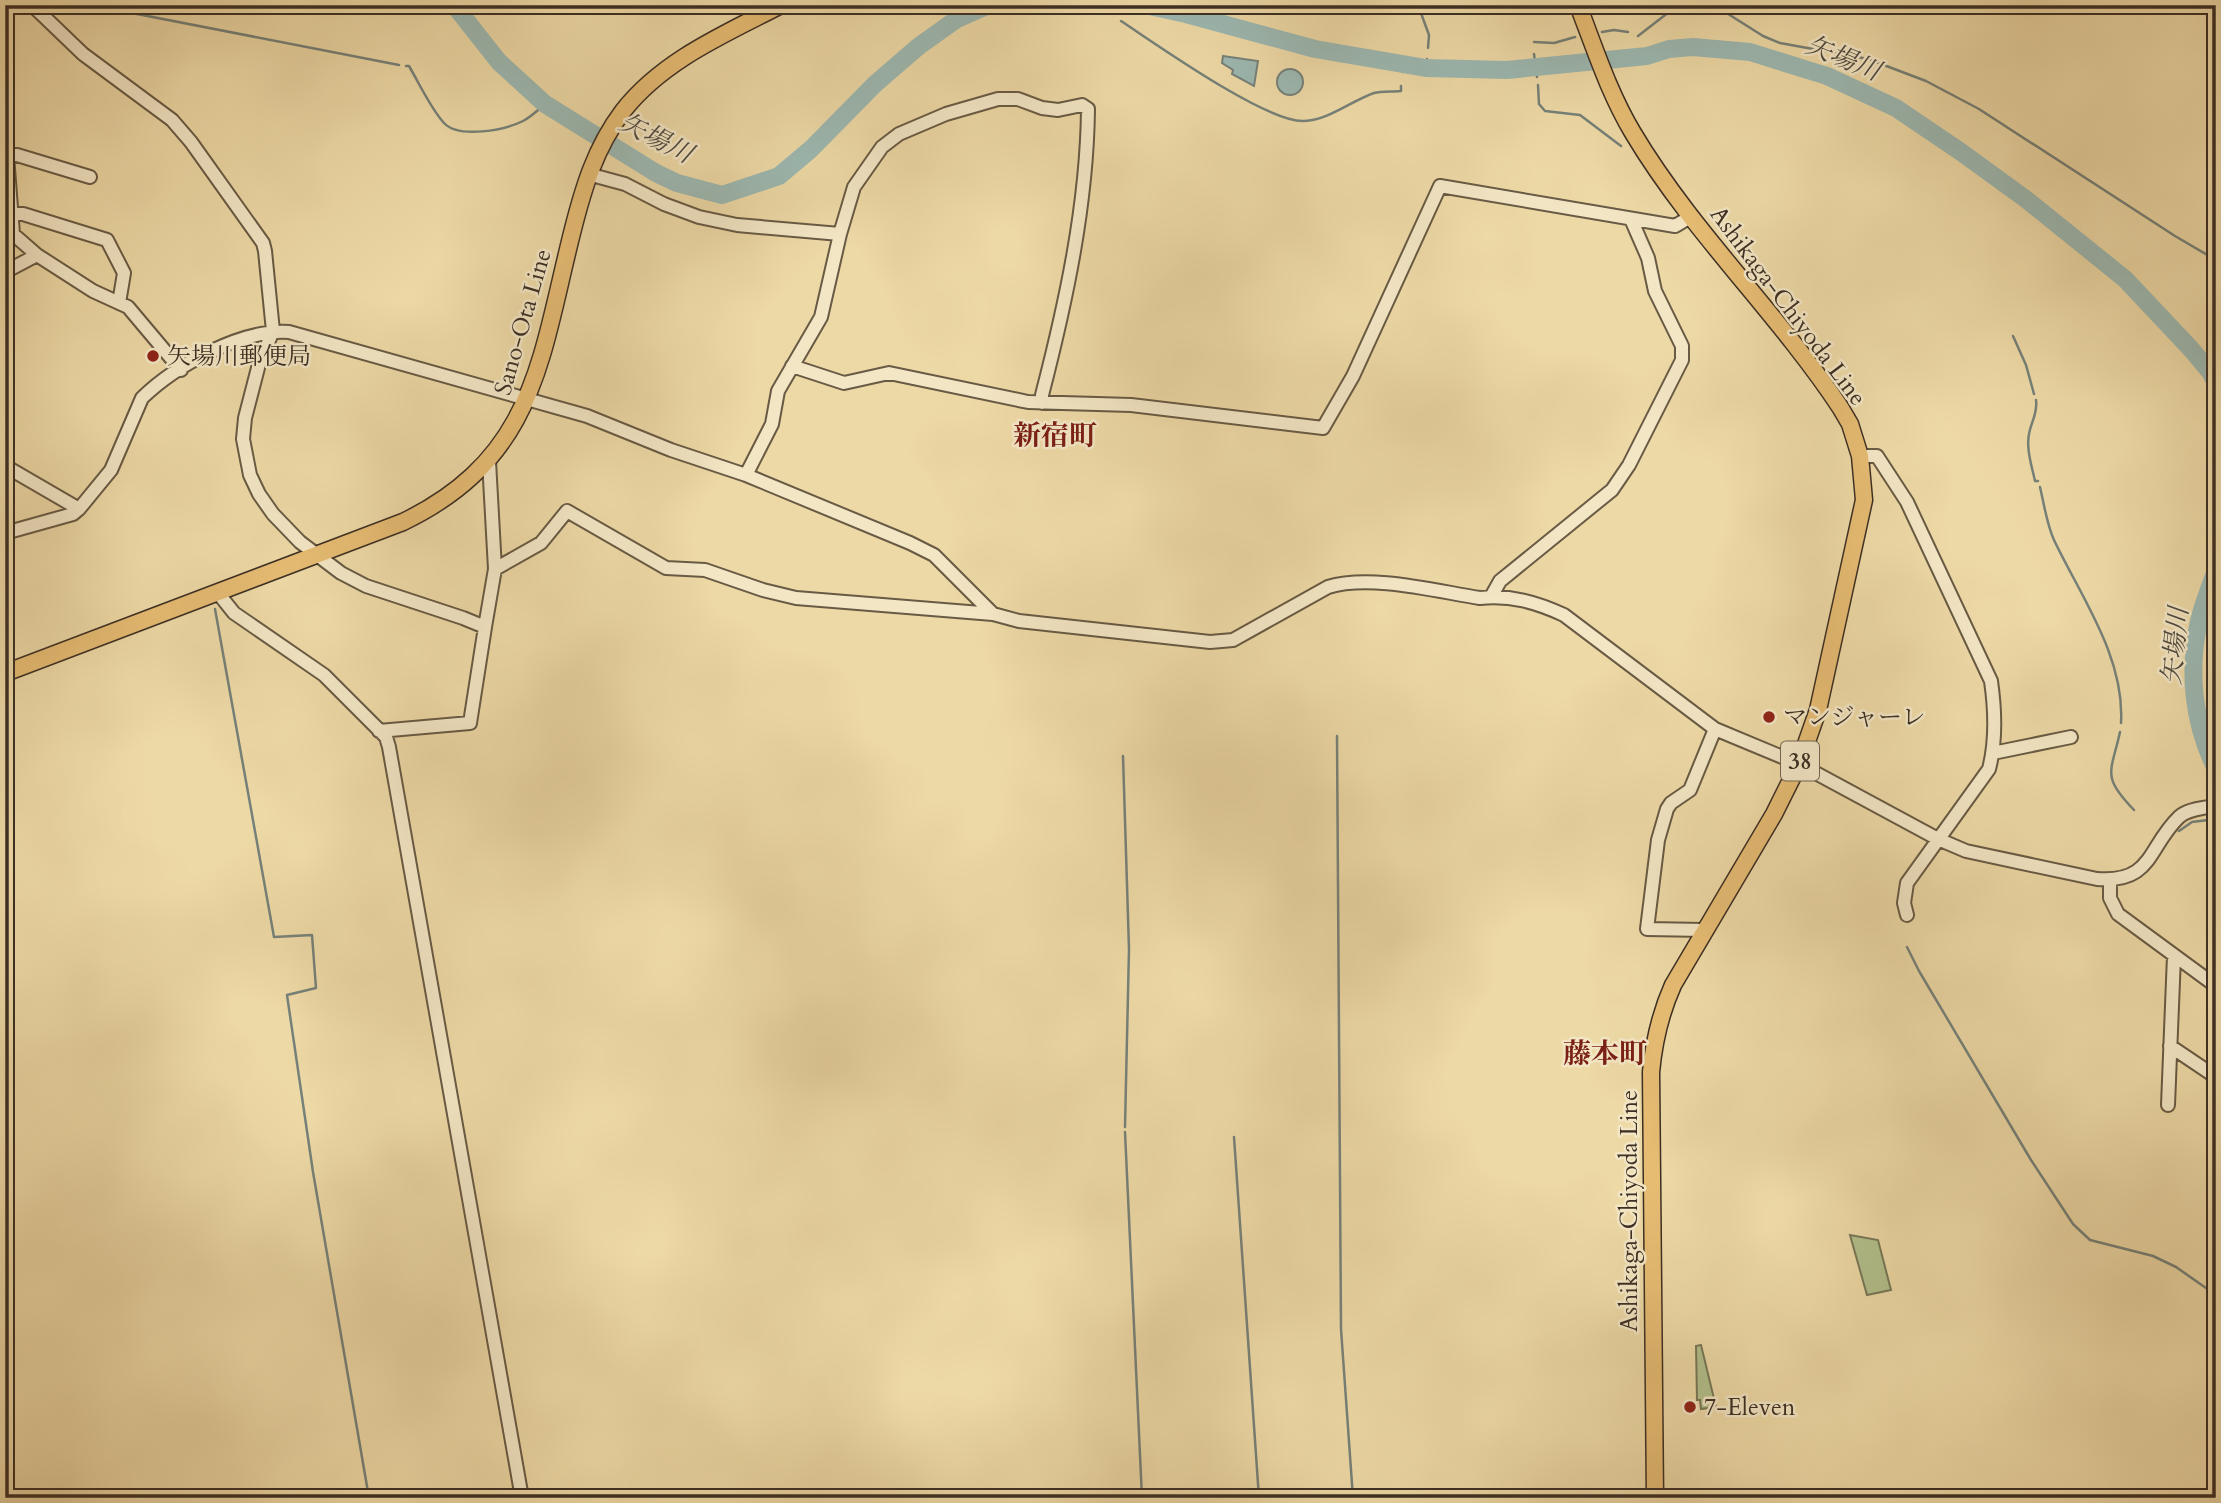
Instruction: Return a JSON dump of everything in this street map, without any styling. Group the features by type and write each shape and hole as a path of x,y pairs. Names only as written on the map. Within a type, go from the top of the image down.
{"main road":[{"name":"Sano-Ota Line","path":"5,673 316,555 421,513 451,496 489,461 502,444 527,398 540,359 588,174 610,131 644,88 666,69 709,42 781,5"},
{"name":"Ashikaga-Chiyoda Line","path":"1578,5 1614,99 1635,136 1692,216 1830,392 1850,424 1860,456 1864,484 1862,517 1818,710 1799,764 1774,814 1664,1005 1655,1034 1651,1072 1655,1498"}],"street":[{"path":"32,5 102,69 162,111 191,142 262,243 273,331 259,365 245,418 245,454 254,485 266,505 293,535 316,555 353,580 485,627"},
{"path":"7,93 7,155 13,234 37,256 93,291 128,307 181,370"},
{"path":"746,475 772,424 778,391 821,317 854,187 874,156 899,134 946,114 1005,98 1018,99 1051,110 1082,105 1087,107 1087,162 1062,316 1042,403"},
{"path":"7,155 17,155 90,177"},
{"path":"588,174 625,184 664,204 699,217 737,225 840,234"},
{"path":"792,366 845,383 889,373 994,396 1042,403 1131,405 1323,428 1353,376 1440,187 1675,226 1692,216"},
{"path":"12,214 23,214 107,240 124,273 120,303"},
{"path":"1490,597 1500,582 1612,490 1629,465 1682,360 1682,346 1655,291 1648,258 1631,219"},
{"path":"5,272 37,256"},
{"path":"5,533 73,514 111,470 142,398 181,370 239,340 273,331 305,336 587,416 671,450 746,475 910,542 934,555 993,614"},
{"path":"1860,456 1877,456 1907,502 1991,681 1993,753 1989,769 1907,883 1907,915"},
{"path":"379,731 470,723 495,569 489,461"},
{"path":"5,466 79,509"},
{"path":"495,569 541,543 568,511 666,568 705,570 763,590 796,597 993,614 1019,621 1210,642 1233,640 1328,587 1343,582 1374,582 1480,598 1536,602 1564,615 1715,729 1799,764 1938,839 1966,851 2110,880 2128,878 2138,871 2180,817 2192,810 2216,805"},
{"path":"218,593 234,613 324,675 386,737 522,1498"},
{"path":"1705,930 1647,929 1658,840 1667,809 1690,790 1715,729"},
{"path":"1993,753 2071,737"},
{"path":"2110,880 2110,898 2118,914 2216,986"},
{"path":"2168,1105 2174,956"},
{"path":"2170,1046 2216,1077"}],"green space":[{"path":"1850,1235 1878,1240 1891,1290 1867,1295"},
{"path":"1701,1345 1716,1407 1701,1409 1700,1400 1697,1400 1696,1346"}],"water":[{"path":"1223,56 1258,61 1254,86 1232,74 1233,70 1222,63"},
{"path":"1290,69 1299,73 1303,82 1299,91 1290,95 1281,91 1277,82 1281,73"}],"waterway":[{"path":"91,5 399,65"},
{"name":"矢場川","path":"454,5 499,62 545,104 656,173 677,183 722,195 779,176 919,46 957,19 989,5"},
{"name":"矢場川","path":"1145,5 1315,49 1426,68 1507,70 1647,56 1669,49 1693,47 1750,52 1827,76 1896,108 2027,200 2125,279 2191,349 2211,373 2216,384"},
{"path":"1418,5 1429,35 1428,48"},
{"path":"1638,36 1678,5"},
{"path":"1714,5 1763,36 1780,43 1868,59 1926,81 1979,109 2216,260"},
{"path":"1121,21 1239,96 1287,118 1313,120 1374,93 1401,91 1401,86"},
{"path":"1602,32 1628,32"},
{"path":"1534,42 1554,43 1575,37"},
{"name":"矢場川","path":"1534,54 1537,77"},
{"path":"1426,68 1427,59"},
{"path":"1403,72 1404,65"},
{"path":"406,66 409,66 439,117 451,128 460,131 494,130 515,124 529,118 545,104"},
{"path":"1538,85 1539,104 1545,111 1580,115 1621,146"},
{"path":"2013,336 2026,365 2034,394"},
{"path":"2036,400 2028,446 2035,481 2038,481"},
{"path":"2040,487 2054,540 2109,651 2116,675 2121,723"},
{"name":"矢場川","path":"2216,570 2199,621 2193,678 2202,734 2216,769"},
{"path":"215,609 274,937 312,935 316,988 287,995 313,1172 369,1498"},
{"path":"2198,718 2216,714"},
{"path":"2120,732 2111,774 2117,789 2134,810"},
{"path":"1337,736 1341,1329 1353,1498"},
{"path":"1123,756 1129,949 1125,1127"},
{"path":"2179,831 2192,822 2216,819"},
{"path":"1907,947 2031,1160 2073,1224 2090,1240 2153,1256 2176,1267 2216,1295"},
{"path":"1125,1132 1142,1498"},
{"path":"1234,1137 1259,1498"}],"place":[{"name":"矢場川郵便局","path":"153,356"},
{"name":"マンジャーレ","path":"1769,717"},
{"name":"7-Eleven","path":"1690,1407"}],"district":[{"name":"新宿町","path":"1055,436"},
{"name":"藤本町","path":"1605,1054"}]}
